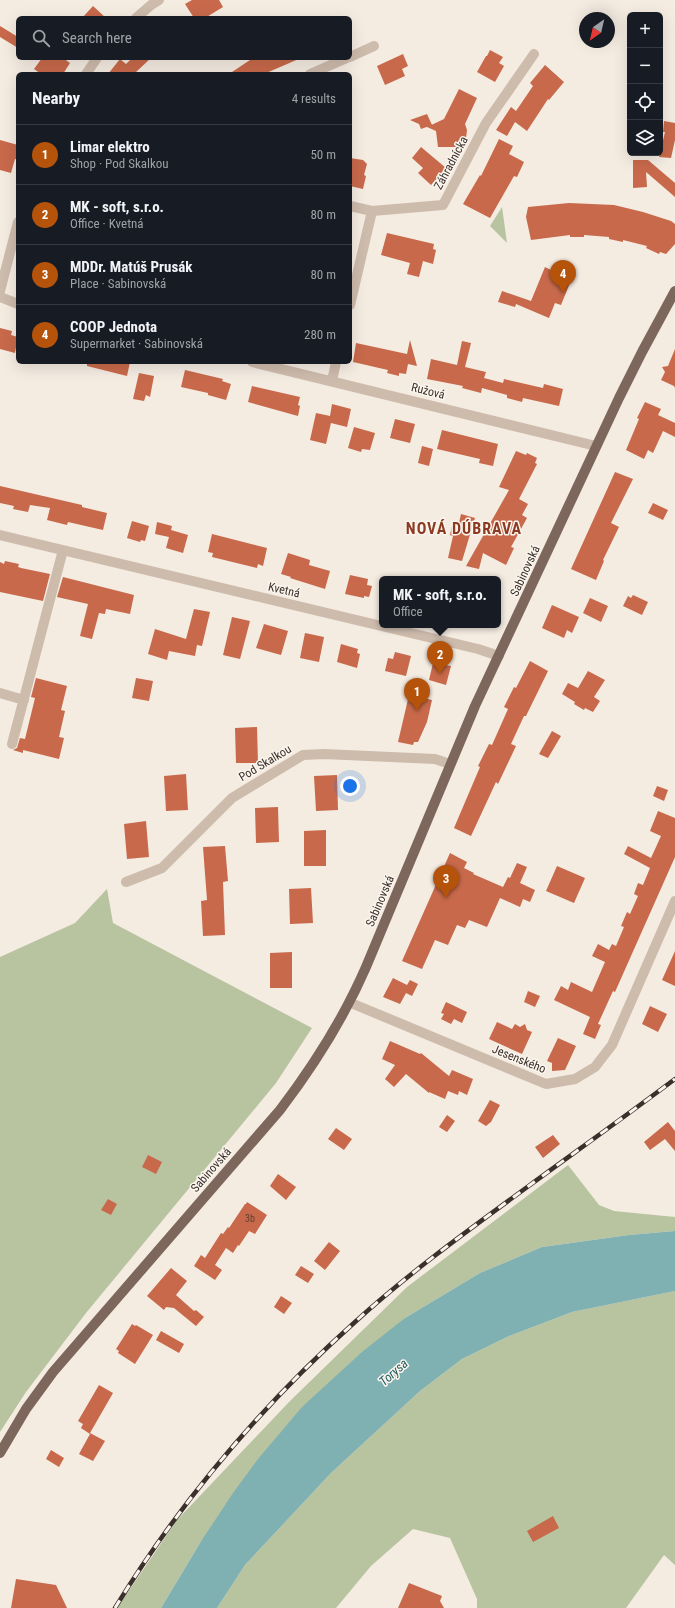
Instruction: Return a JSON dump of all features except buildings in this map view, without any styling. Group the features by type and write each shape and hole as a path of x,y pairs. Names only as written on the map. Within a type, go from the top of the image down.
{"main road":[{"name":"Sabinovská","path":"0,1453 26,1409 62,1361 280,1110 316,1061 351,1003 450,764 499,656 596,446 642,352 675,291"}],"street":[{"path":"138,16 159,0"},
{"path":"352,56 374,46"},
{"name":"Záhradnícka","path":"372,211 443,205 486,123 534,54"},
{"path":"87,72 96,60"},
{"path":"315,72 342,60"},
{"path":"352,206 372,211 352,296"},
{"path":"0,291 16,230"},
{"path":"0,297 16,303"},
{"name":"Ružová","path":"260,364 596,446"},
{"path":"332,381 336,364"},
{"name":"Kvetná","path":"0,535 379,625"},
{"path":"12,744 63,550"},
{"name":"Kvetná","path":"390,628 478,649 499,656"},
{"path":"0,693 24,700"},
{"name":"Pod Skalkou","path":"126,882 162,868 232,798 304,755 324,754 435,759 450,764"},
{"name":"Jesenského","path":"351,1003 546,1084 575,1080 595,1067 612,1045 675,901"}],"green space":[{"path":"502,207 507,243 490,226"},
{"path":"107,889 113,923 312,1028 276,1083 86,1313 26,1392 0,1432 0,957 75,923"},
{"path":"568,1165 599,1205 614,1211 675,1217 675,1231 629,1235 542,1247 480,1273 405,1318 200,1543 161,1608 117,1608 177,1520 289,1402 407,1287"},
{"path":"675,1291 675,1565 664,1555 626,1608 477,1608 477,1599 450,1538 413,1529 371,1566 336,1608 217,1608 245,1565 331,1473 420,1391 462,1359 507,1337 572,1312"}],"water":[{"name":"Torysa","path":"675,1231 675,1291 572,1312 507,1337 462,1359 420,1391 331,1473 245,1565 217,1608 161,1608 200,1543 233,1493 258,1459 302,1407 362,1352 405,1318 480,1273 542,1247 629,1235"}],"railway":[{"path":"115,1608 167,1530 224,1456 287,1387 321,1354 355,1322 441,1251 675,1079"}],"place":[{"name":"COOP Jednota","path":"563,293"},
{"name":"MK - soft, s.r.o.","path":"440,674"},
{"name":"Limar elektro","path":"417,711"},
{"name":"MDDr. Matúš Prusák","path":"446,898"}],"district":[{"name":"NOVÁ DÚBRAVA","path":"464,528"}]}
